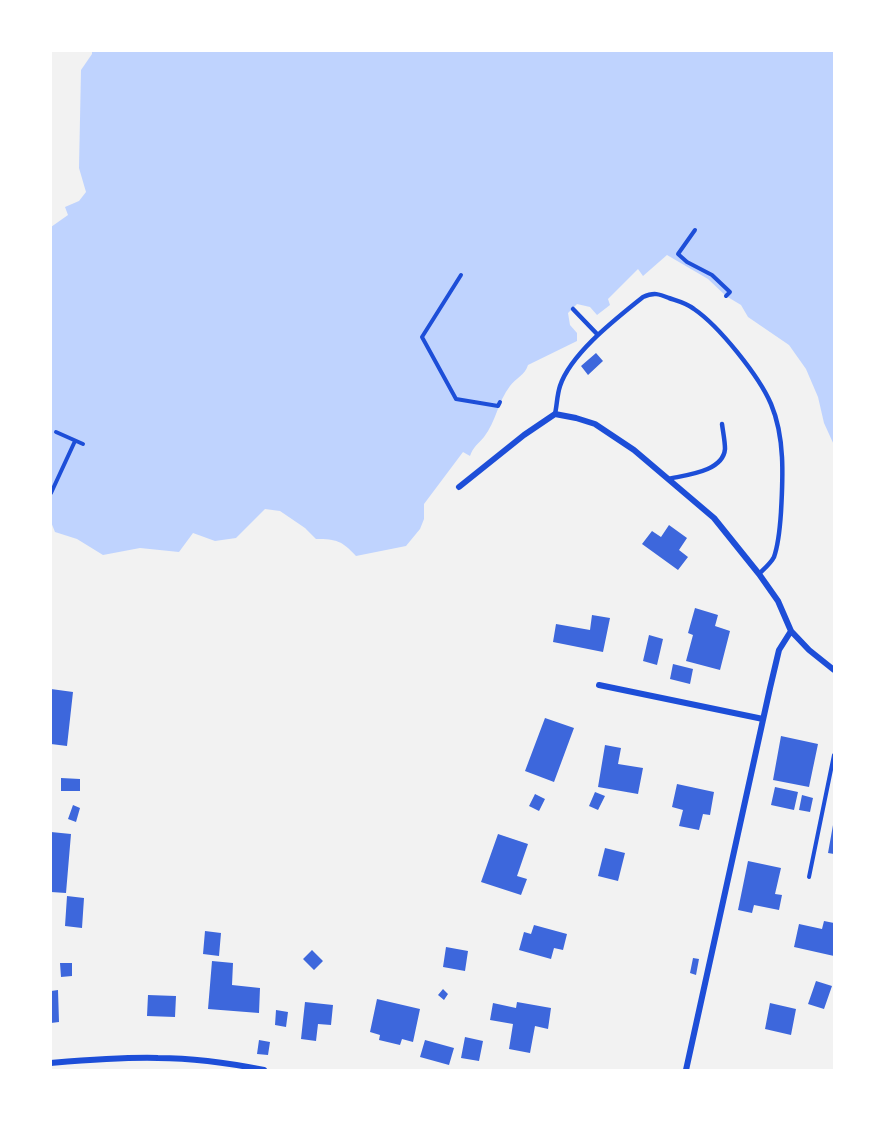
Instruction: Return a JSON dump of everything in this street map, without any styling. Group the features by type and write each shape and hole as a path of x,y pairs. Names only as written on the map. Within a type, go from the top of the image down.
{"street":[{"path":"459,487 524,435 555,414 595,424 634,450 714,518 778,601 791,631 809,650 834,670"},
{"path":"686,1070 779,650 791,631"},
{"path":"598,685 763,719"},
{"path":"51,1063 109,1058 158,1058 264,1070"}],"lane":[{"path":"555,414 560,386 568,370 598,335 643,297 651,293 661,295 695,309 726,339 762,386 771,405 779,434 783,470 779,534 773,559 759,574"},
{"path":"573,309 598,335"},
{"path":"668,478 694,473 718,463 724,455 725,448 722,424"}],"path":[{"path":"695,230 678,254 687,262 712,275 730,292 726,296"},
{"path":"461,275 422,337 456,399 498,406 500,402"},
{"path":"56,432 83,444"},
{"path":"51,493 75,441"},
{"path":"809,877 834,755"}],"water":[{"path":"92,51 834,51 834,445 806,369 789,345 748,317 741,305 726,296 708,279 667,255 643,276 638,269 608,299 610,305 597,315 590,307 577,304 568,313 570,325 577,333 577,341 528,365 510,386 484,437 470,456 463,452 424,504 424,519 420,529 406,546 356,556 339,542 316,539 305,528 280,511 265,509 236,538 215,541 193,533 179,552 140,548 103,555 77,539 55,532 51,522 51,227 68,215 65,207 79,201 86,192 79,168 81,70"}],"building":[{"path":"596,353 603,361 588,375 581,366"},
{"path":"669,525 687,538 679,550 688,557 678,570 642,544 652,531 661,537"},
{"path":"695,608 718,615 715,626 730,631 720,670 686,661 693,635 688,633"},
{"path":"592,615 610,618 603,652 553,642 556,624 590,630"},
{"path":"649,635 663,639 657,665 643,661"},
{"path":"673,664 693,669 690,684 670,679"},
{"path":"51,689 73,692 67,746 51,744"},
{"path":"545,718 574,728 554,782 525,771"},
{"path":"781,736 818,744 809,787 773,780"},
{"path":"605,745 621,748 618,764 643,768 638,794 598,787"},
{"path":"61,778 80,779 80,791 61,791"},
{"path":"677,784 714,792 710,815 703,814 699,830 679,826 683,810 672,807"},
{"path":"775,787 798,792 794,810 771,805"},
{"path":"595,792 605,796 598,810 589,806"},
{"path":"535,794 545,799 539,811 529,806"},
{"path":"802,795 813,798 810,812 799,810"},
{"path":"73,805 80,808 76,822 68,819"},
{"path":"834,825 834,854 828,853"},
{"path":"51,832 71,834 66,893 51,892"},
{"path":"498,834 528,844 517,876 527,879 521,895 481,882"},
{"path":"605,848 625,853 618,881 598,876"},
{"path":"748,861 781,868 775,894 782,895 779,910 754,905 752,913 738,910"},
{"path":"67,896 84,898 82,928 65,926"},
{"path":"824,921 834,923 834,956 794,947 799,924 822,929"},
{"path":"534,925 567,934 563,950 554,948 551,959 519,950 524,932 531,934"},
{"path":"205,931 221,933 219,956 203,954"},
{"path":"446,947 468,951 465,971 443,967"},
{"path":"312,950 323,961 314,970 303,959"},
{"path":"693,958 699,959 696,975 690,973"},
{"path":"212,961 233,963 232,985 260,988 259,1013 208,1009"},
{"path":"60,963 72,963 72,976 61,977"},
{"path":"816,981 832,986 824,1009 808,1004"},
{"path":"443,989 448,994 444,1000 438,995"},
{"path":"58,990 59,1022 51,1023 51,991"},
{"path":"148,995 176,996 175,1017 147,1016"},
{"path":"377,999 420,1009 413,1042 402,1039 400,1045 379,1040 380,1035 370,1032"},
{"path":"305,1002 333,1005 331,1025 318,1024 316,1041 301,1039"},
{"path":"517,1002 551,1008 548,1029 535,1026 530,1053 509,1049 513,1024 490,1020 493,1003 516,1008"},
{"path":"770,1003 796,1009 791,1035 765,1029"},
{"path":"276,1010 288,1012 286,1027 275,1025"},
{"path":"465,1037 483,1041 479,1061 461,1058"},
{"path":"259,1040 270,1042 268,1055 257,1054"},
{"path":"425,1040 454,1048 449,1065 420,1057"}]}
